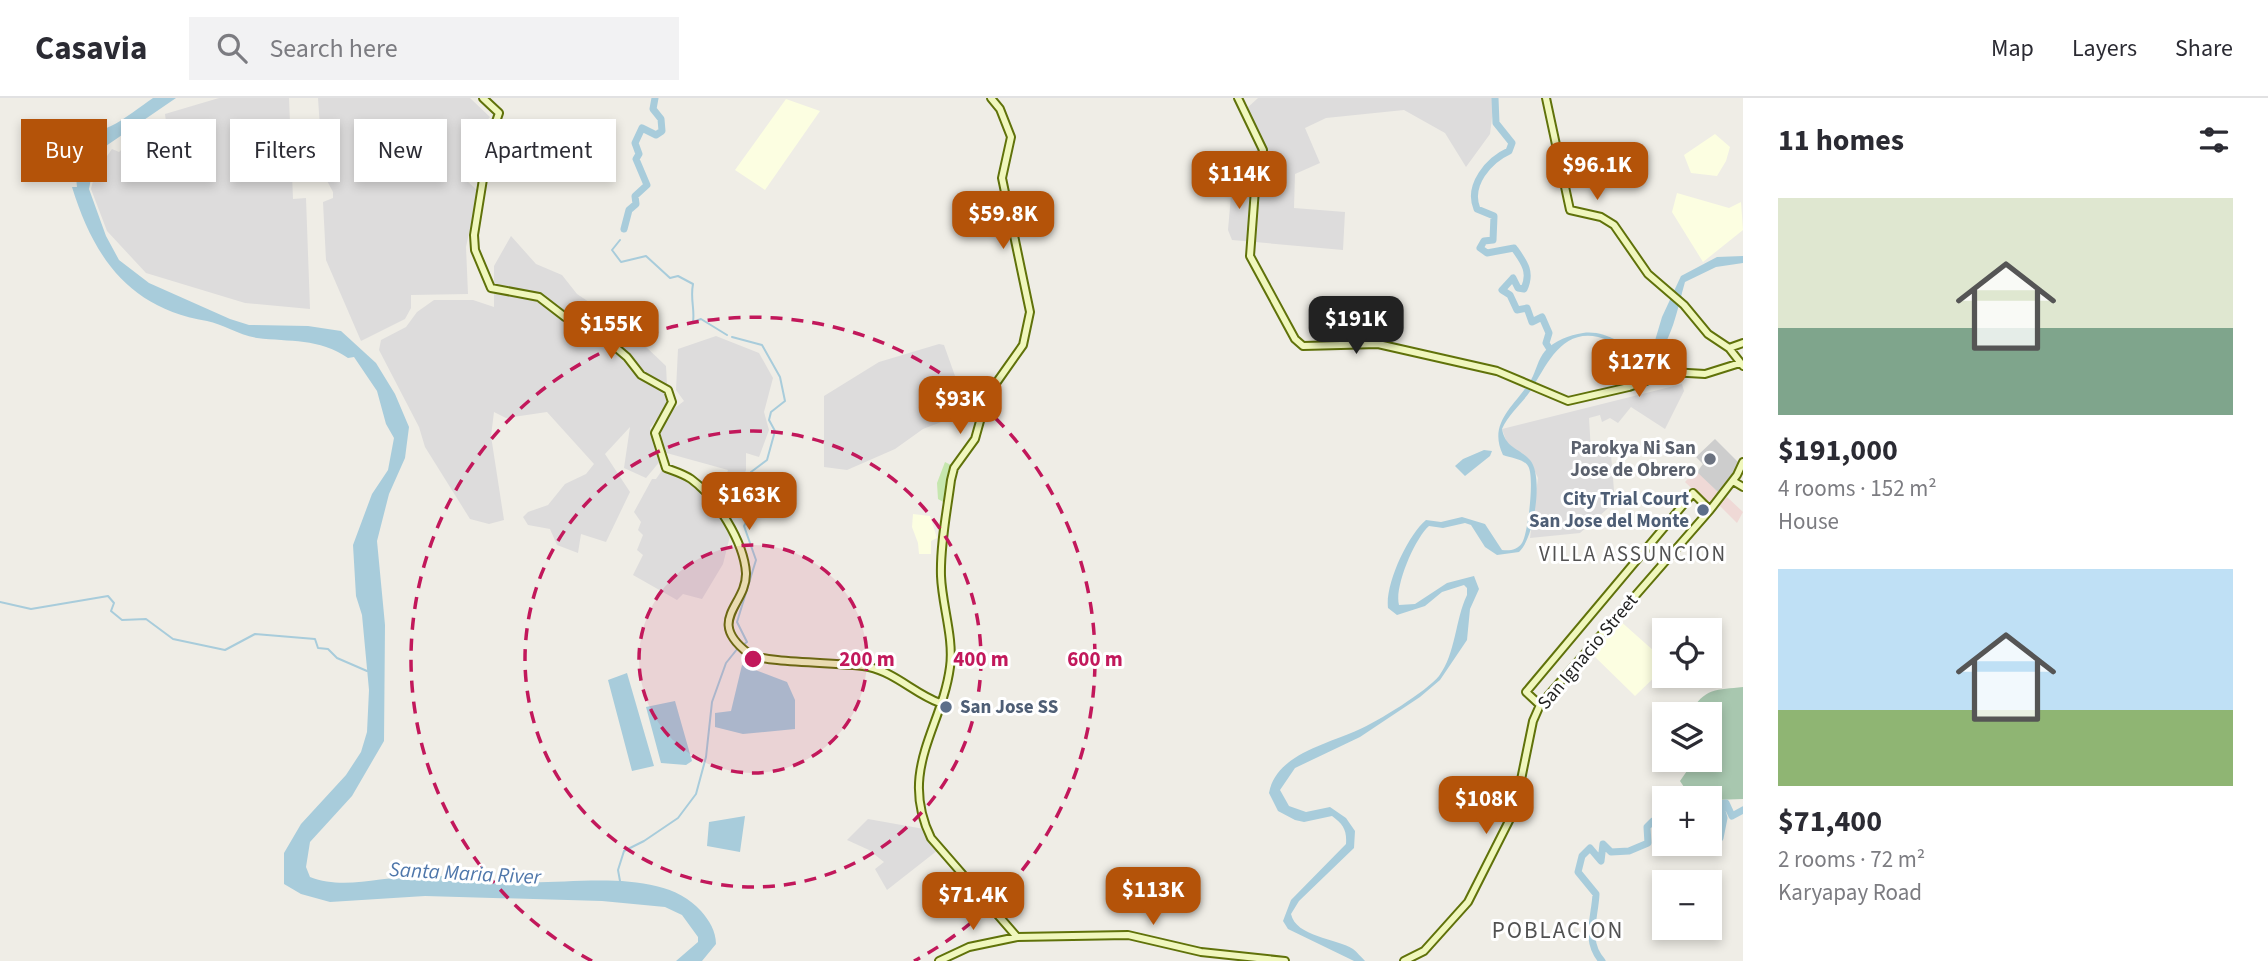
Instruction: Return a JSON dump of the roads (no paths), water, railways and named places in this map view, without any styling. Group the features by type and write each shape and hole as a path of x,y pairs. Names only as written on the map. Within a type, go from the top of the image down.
{"main road":[{"path":"483,98 499,113 489,142 474,235 475,250 491,288 539,297 565,317 600,334 618,349 641,375 668,390 672,402 654,433 666,468 691,479 724,516 736,535 746,574 741,594 729,611 728,625 739,643 754,657 871,667 889,674 940,703"},
{"path":"992,98 1000,109 1011,137 1002,178 1030,312 1023,345 987,396 975,439 954,468 951,480 941,568 951,664 924,747 919,792 931,838 1017,937"},
{"path":"1238,98 1263,150 1256,176 1251,261 1298,343 1308,346 1378,344 1497,371 1568,401 1629,387 1671,372 1699,374 1742,364 1729,348 1708,334 1684,305 1648,274 1614,225 1601,217 1570,210 1546,98"},
{"path":"1729,348 1743,343"},
{"name":"San Ignacio Street","path":"1404,961 1423,951 1468,902 1518,802 1533,722 1540,705 1738,477 1743,463"},
{"path":"1738,477 1743,486"},
{"path":"1540,705 1526,692 1693,493 1710,510"},
{"path":"939,961 969,947 1017,937 1128,935 1201,952 1285,961"}],"water":[{"path":"153,98 176,98 145,119 122,119"},
{"path":"121,120 121,136 107,145 107,128"},
{"path":"77,182 90,182 89,189 106,236 119,260 149,283 249,325 308,326 341,331 376,363 395,394 409,427 405,458 389,494 377,541 385,625 384,741 352,796 310,842 306,867 310,877 349,883 429,876 522,882 592,880 642,883 685,897 704,914 713,930 716,944 702,961 676,961 698,942 698,937 682,915 665,907 602,901 425,896 330,902 301,894 284,884 284,853 301,824 346,775 361,752 367,732 369,690 362,615 356,596 353,545 372,494 388,470 394,438 386,424 377,391 354,357 348,358 315,344 250,337 213,322 156,305 136,292 118,276 91,236 72,187 77,187"},
{"path":"1743,256 1743,263 1716,267 1685,282 1665,345 1652,361 1638,357 1605,339 1585,336 1574,338 1565,344 1549,360 1502,429 1509,444 1530,460 1536,479 1533,521 1519,552 1497,555 1485,547 1471,525 1465,523 1443,528 1429,526 1423,532 1403,575 1399,605 1415,604 1447,583 1474,576 1479,589 1470,609 1467,640 1440,680 1420,697 1360,737 1295,768 1280,790 1289,806 1306,812 1330,807 1346,818 1355,831 1354,848 1299,901 1291,914 1300,928 1346,945 1365,961 1354,961 1288,929 1283,921 1291,900 1346,844 1346,835 1342,825 1332,816 1304,822 1278,811 1269,793 1274,780 1282,769 1305,752 1366,726 1424,690 1439,676 1449,657 1467,595 1464,585 1442,592 1425,606 1397,615 1388,608 1394,574 1412,537 1426,520 1441,522 1462,517 1485,524 1502,550 1518,547 1524,538 1528,517 1530,472 1524,462 1503,455 1499,433 1505,414 1531,380 1545,351 1567,337 1591,333 1614,339 1642,356 1651,354 1662,317 1681,276 1717,257"},
{"path":"1484,450 1492,451 1490,456 1465,476 1455,466 1463,459"},
{"path":"742,665 787,682 795,700 795,729 743,734 715,727 715,713 731,711"},
{"path":"627,673 654,766 632,771 608,680"},
{"path":"675,701 692,761 686,765 661,763 646,707"},
{"path":"745,816 740,852 707,846 709,822"}],"waterway":[{"path":"624,229 629,210 636,204 635,196 647,185 636,159 639,154 635,143 642,128 656,135 662,131 661,119 653,109 655,98"},
{"path":"1495,98 1496,123 1512,143 1509,151 1494,160 1477,182 1477,209 1494,216 1493,240 1484,241 1480,248 1487,253 1514,248 1518,253 1527,272 1524,289 1518,288 1513,278 1502,290 1510,295 1517,310 1527,308 1532,322 1542,317 1549,333 1546,343 1551,351"},
{"path":"620,240 612,250 621,262 646,256 670,278 678,276 693,284 693,322 701,319 727,335"},
{"path":"732,337 762,345 780,377 785,401 771,412 769,420 775,431 767,460 751,472 751,488 778,508 778,512 749,517 744,526 756,560 737,622 747,642 743,645"},
{"path":"0,602 31,609 108,596 114,603 111,611 122,620 146,619 173,639 225,650 255,634 315,639 318,648 328,649 337,658 367,671"},
{"path":"620,881 618,870 624,851 678,818 696,794 706,757 712,702 726,663 738,648"},
{"path":"1722,804 1726,803 1732,816 1743,810"},
{"path":"1722,811 1722,828"},
{"path":"1602,961 1593,945 1592,937 1596,894 1578,872 1582,856 1590,848 1601,861 1603,844 1611,852 1629,851 1648,843 1647,827 1652,822"}],"place":[{"name":"Parokya Ni San Jose de Obrero","path":"1710,459"},
{"name":"City Trial Court San Jose del Monte","path":"1703,510"},
{"name":"San Jose SS","path":"946,707"}],"district":[{"name":"VILLA ASSUNCION","path":"1633,554"},
{"name":"POBLACION","path":"1558,930"}],"water label":[{"name":"Santa Maria River","path":"465,873"}]}
